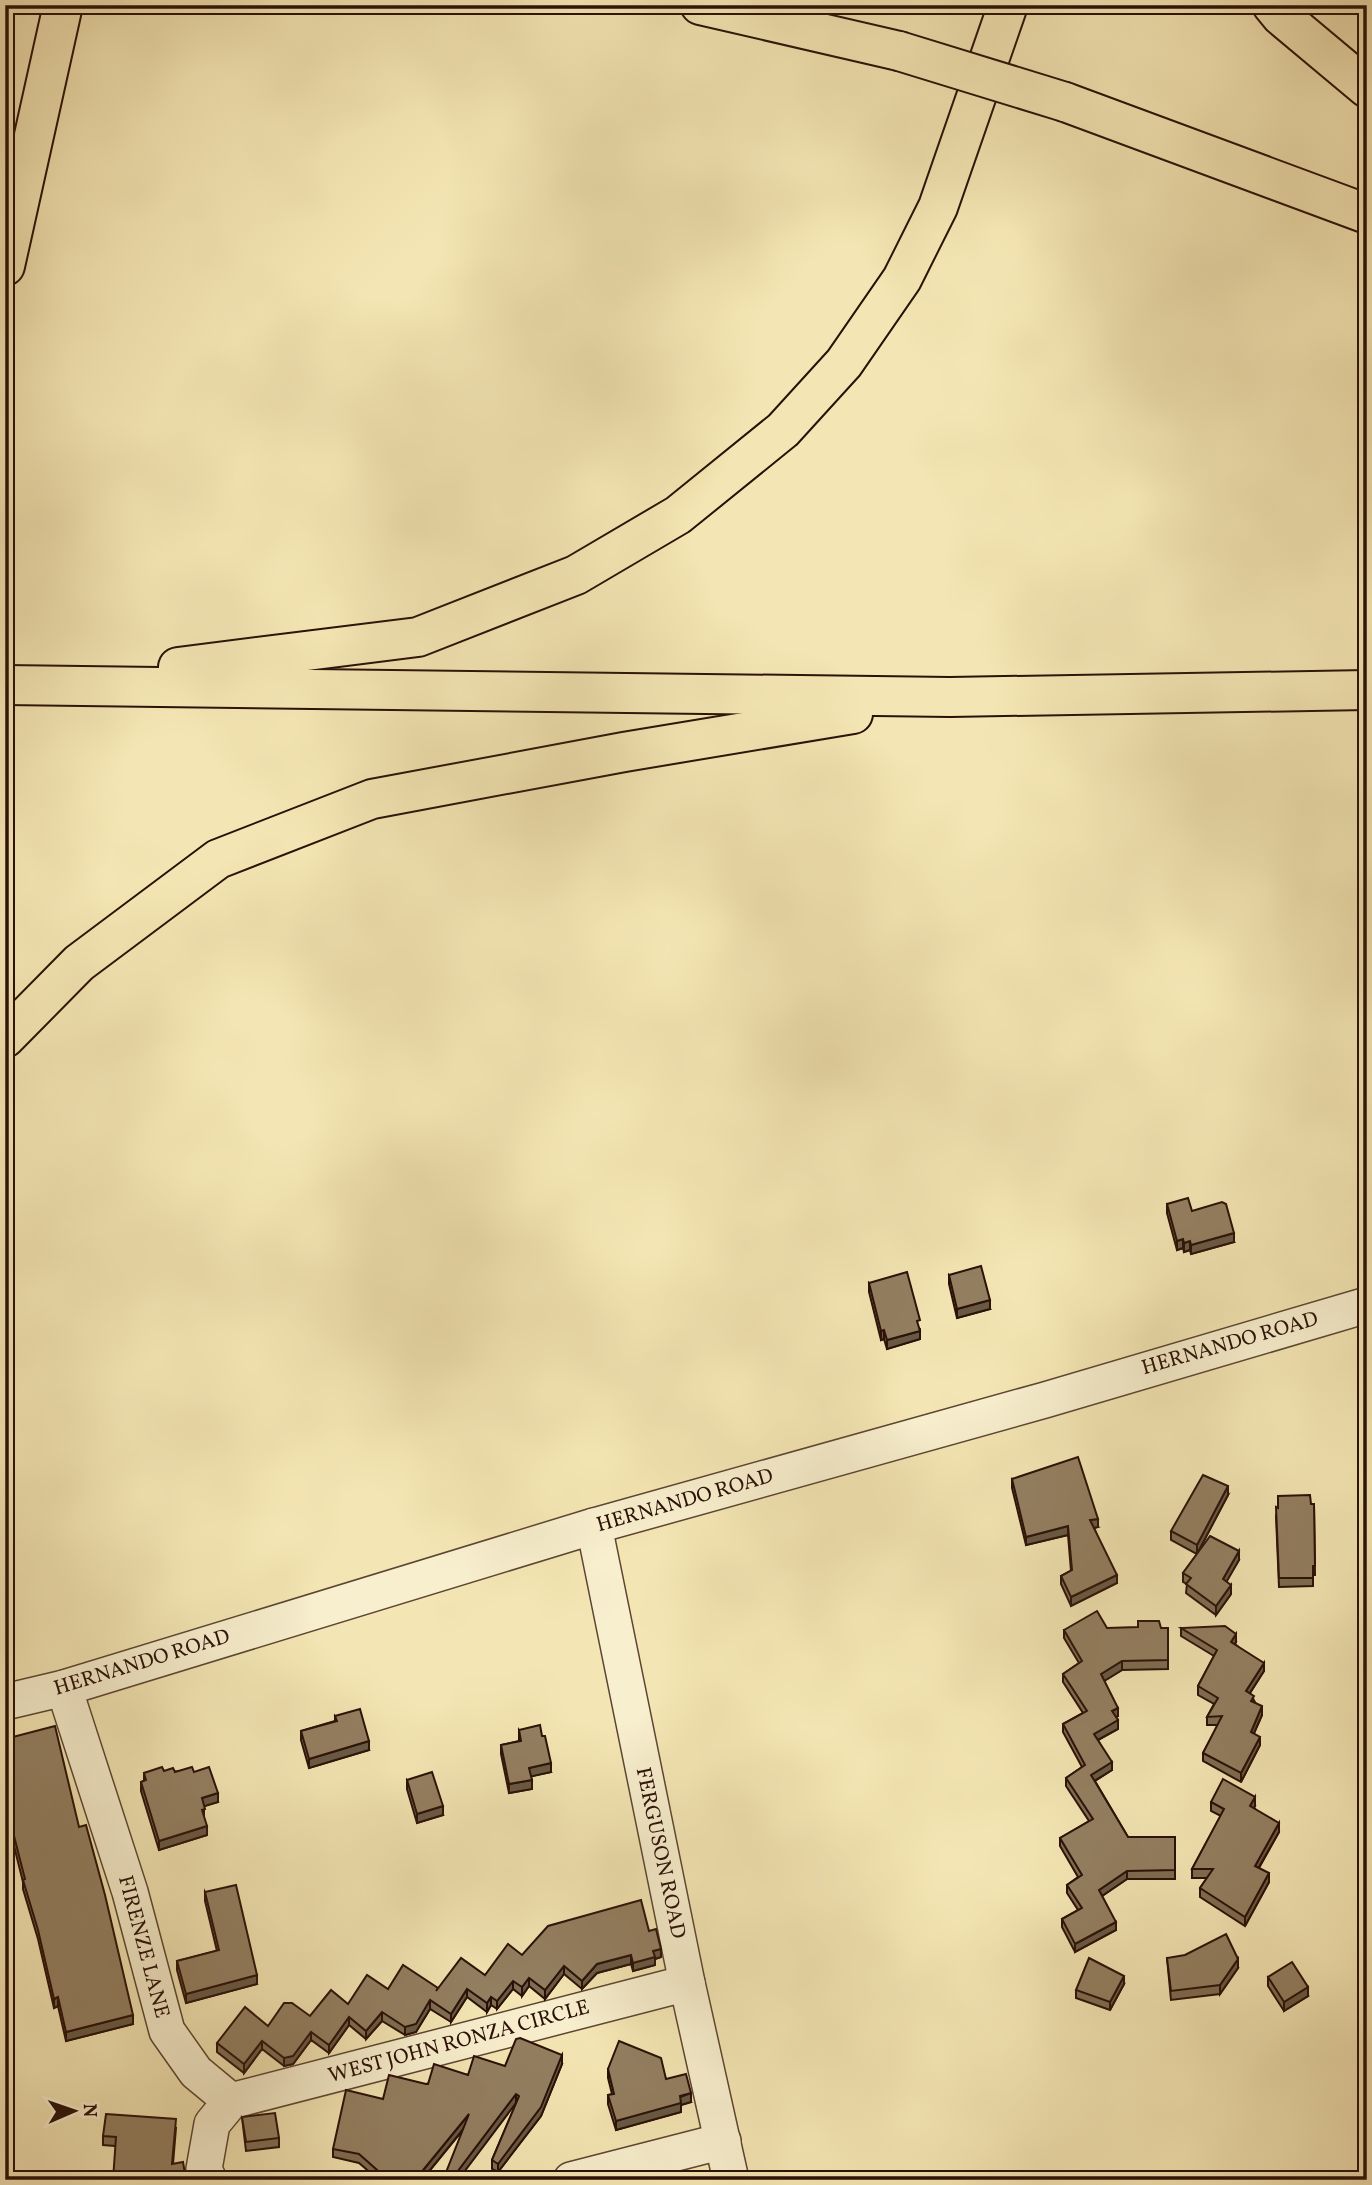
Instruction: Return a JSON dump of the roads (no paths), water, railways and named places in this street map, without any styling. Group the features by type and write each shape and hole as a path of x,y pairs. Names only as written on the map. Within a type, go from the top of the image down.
{"highway":[{"path":"5,267 63,5"},
{"path":"700,5 899,51 1065,102 1367,214"},
{"path":"18,685 418,637 576,575 678,516 783,430 844,363 902,279 939,207 1008,5"},
{"path":"1272,5 1281,16 1367,89"},
{"path":"18,685 950,697 1367,690"},
{"path":"5,1038 79,963 218,859 372,799 624,752 950,697"}],"street":[{"name":"HERNANDO ROAD","path":"5,1702 64,1688 594,1526 1367,1305"},
{"name":"FERGUSON ROAD","path":"594,1526 687,1983 731,2180"},
{"name":"FIRENZE LANE","path":"64,1688 130,1892 167,2031 196,2072 231,2101"},
{"name":"WEST JOHN RONZA CIRCLE","path":"231,2101 687,1983"},
{"path":"209,2180 204,2169 212,2124 231,2101"},
{"path":"570,2180 723,2141"}]}
